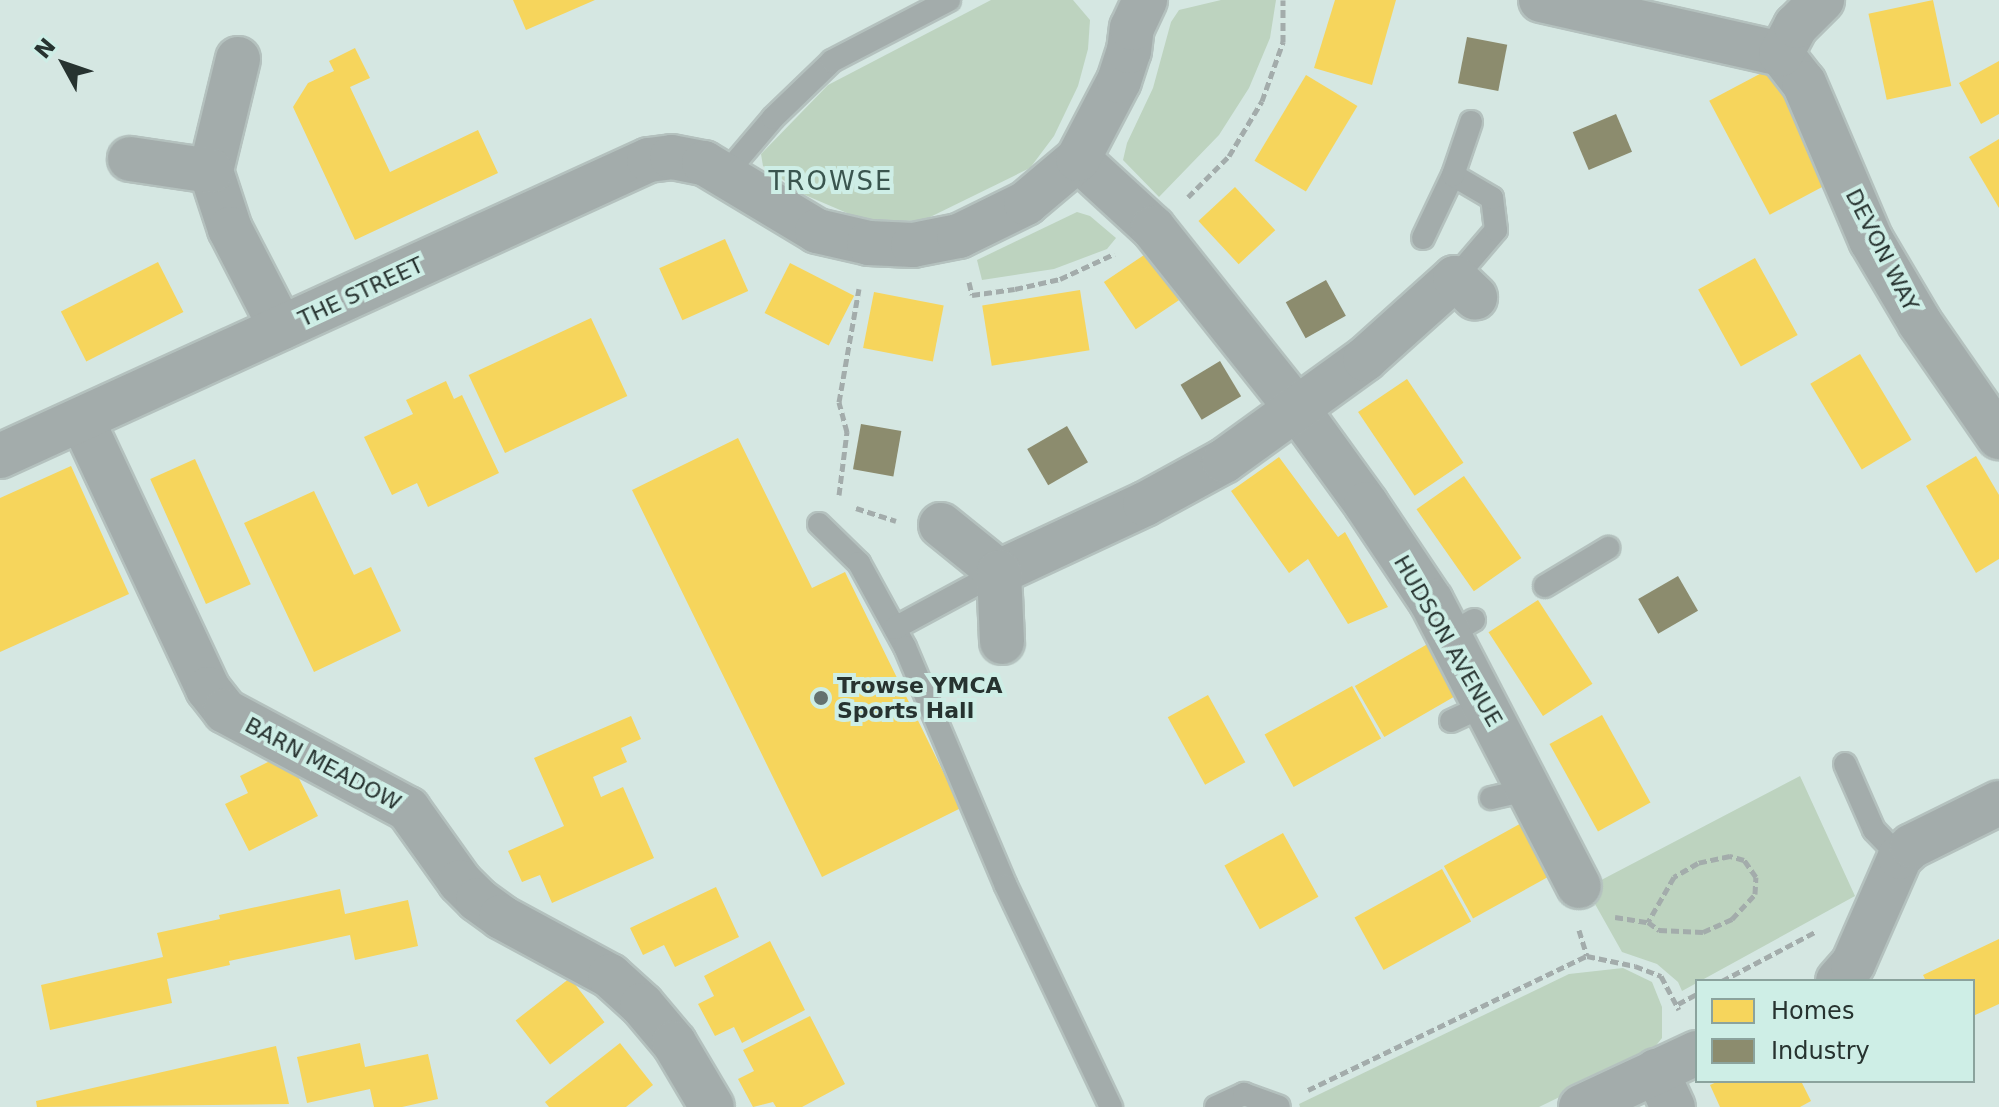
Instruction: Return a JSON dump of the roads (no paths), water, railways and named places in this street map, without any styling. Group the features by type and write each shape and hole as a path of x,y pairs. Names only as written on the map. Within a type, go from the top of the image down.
{"street":[{"path":"1078,159 1119,81 1129,51 1132,28 1145,0"},
{"path":"1541,0 1781,54 1796,26 1822,0"},
{"name":"DEVON WAY","path":"1781,54 1804,83 1871,240 1920,323 1999,437"},
{"path":"238,59 211,171 230,229 281,328"},
{"name":"THE STREET","path":"0,456 649,160 690,158 817,231 869,243 913,245 959,236 1026,203 1078,159"},
{"path":"130,159 211,171"},
{"name":"HUDSON AVENUE","path":"1078,159 1153,228 1298,410 1431,601 1461,628 1468,713 1511,793 1579,886"},
{"path":"999,572 1145,504 1224,461 1465,288"},
{"name":"BARN MEADOW","path":"82,420 208,689 225,711 408,809 460,882 478,900 501,917 610,976 642,1005 674,1043 712,1107"},
{"path":"941,525 999,572 1002,642"},
{"path":"1840,979 1853,964 1900,857 1912,846 1999,803"},
{"path":"1581,1107 1665,1089 1695,1055"}],"lane":[{"path":"723,177 773,118 832,61 949,0"},
{"path":"1423,238 1453,175 1471,122"},
{"path":"1453,175 1492,198 1496,230 1465,288"},
{"path":"819,524 859,563 895,628 1006,886 1111,1107"},
{"path":"1545,586 1608,548"},
{"path":"895,628 999,572"},
{"path":"1845,764 1874,830 1900,857"},
{"path":"1216,1107 1244,1094 1263,1103 1278,1105"}],"place":[{"name":"Trowse YMCA Sports Hall","path":"821,698"}],"district":[{"name":"TROWSE","path":"831,182"}]}
